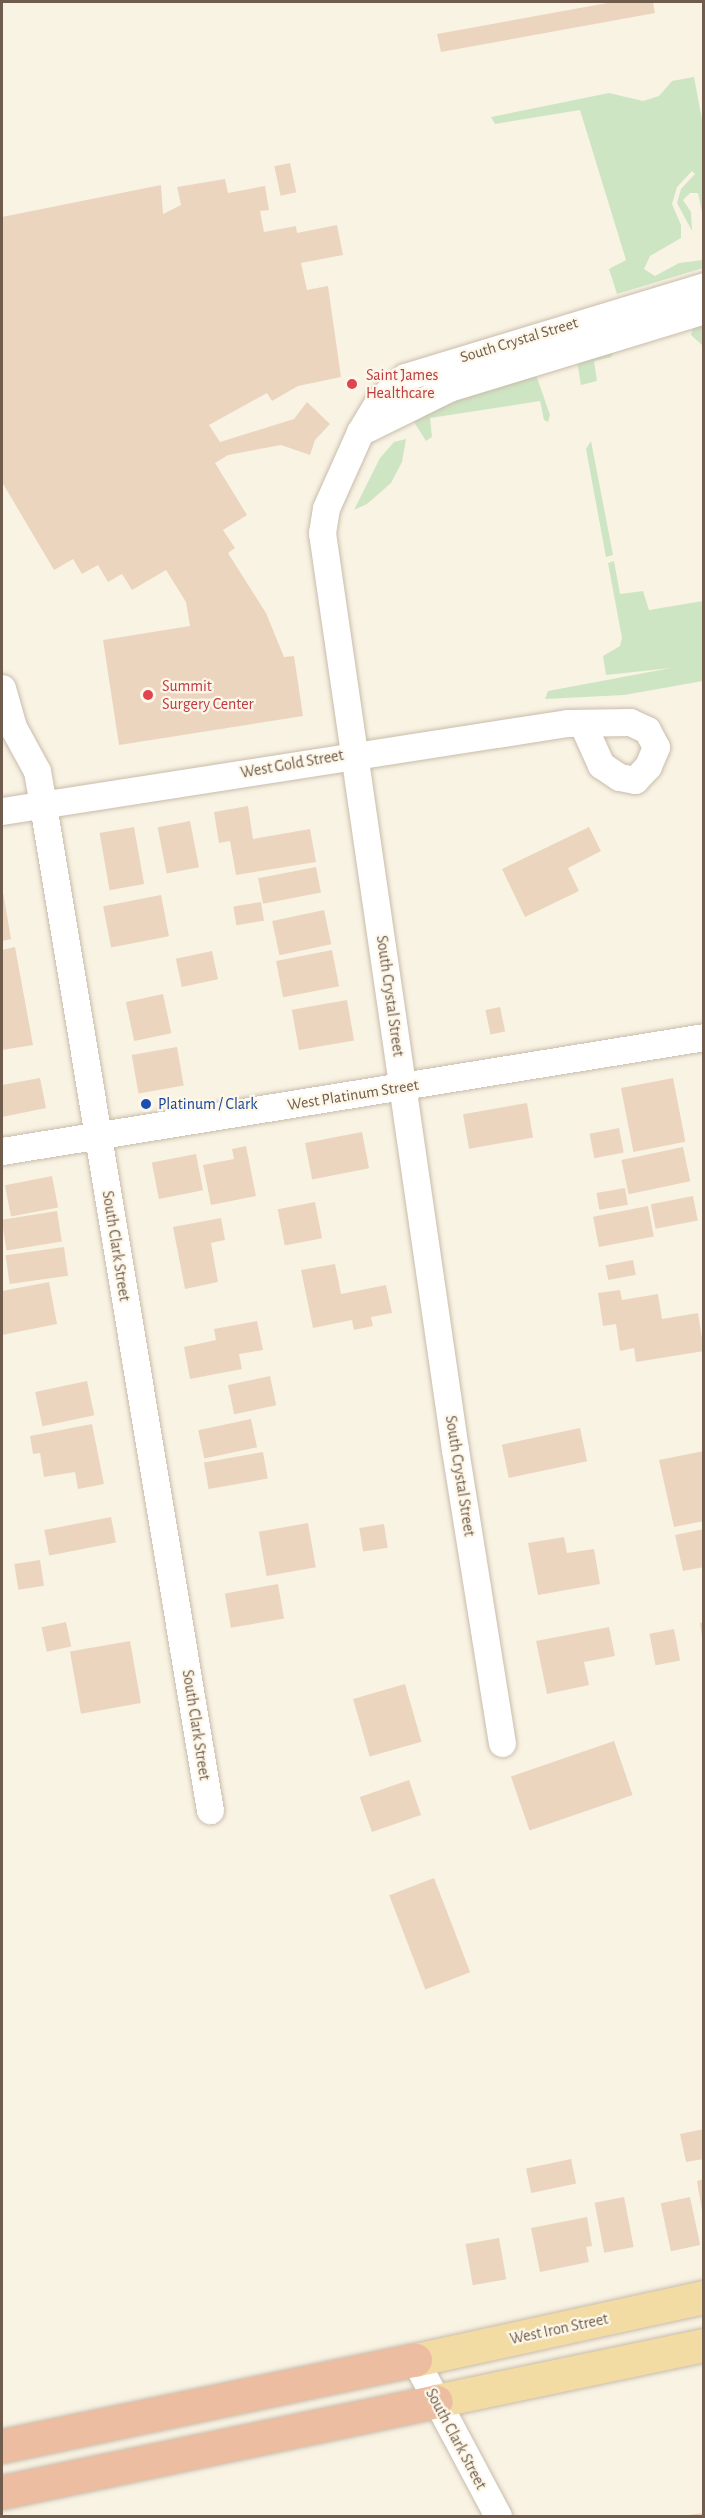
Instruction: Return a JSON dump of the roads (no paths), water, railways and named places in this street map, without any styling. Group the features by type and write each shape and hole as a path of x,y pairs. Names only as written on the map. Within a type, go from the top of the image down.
{"highway":[{"path":"2,2446 415,2361"},
{"path":"2,2492 436,2401"}],"main road":[{"name":"West Iron Street","path":"415,2361 704,2297"},
{"path":"436,2401 704,2345"}],"street":[{"name":"South Crystal Street","path":"502,1743 402,1088 357,753 322,533 326,508 360,432 379,400 405,377 704,286"},
{"name":"South Crystal Street","path":"360,432 449,388 704,310"},
{"name":"South Clark Street","path":"2,688 13,727 37,771 210,1810"},
{"name":"West Gold Street","path":"2,811 503,730 567,723 583,725"},
{"name":"West Platinum Street","path":"2,1150 402,1088 704,1037"},
{"name":"South Clark Street","path":"415,2361 498,2517"}],"place":[{"name":"Saint James Healthcare","path":"352,384"},
{"name":"Summit Surgery Center","path":"148,695"},
{"name":"Platinum / Clark","path":"146,1104"}]}
